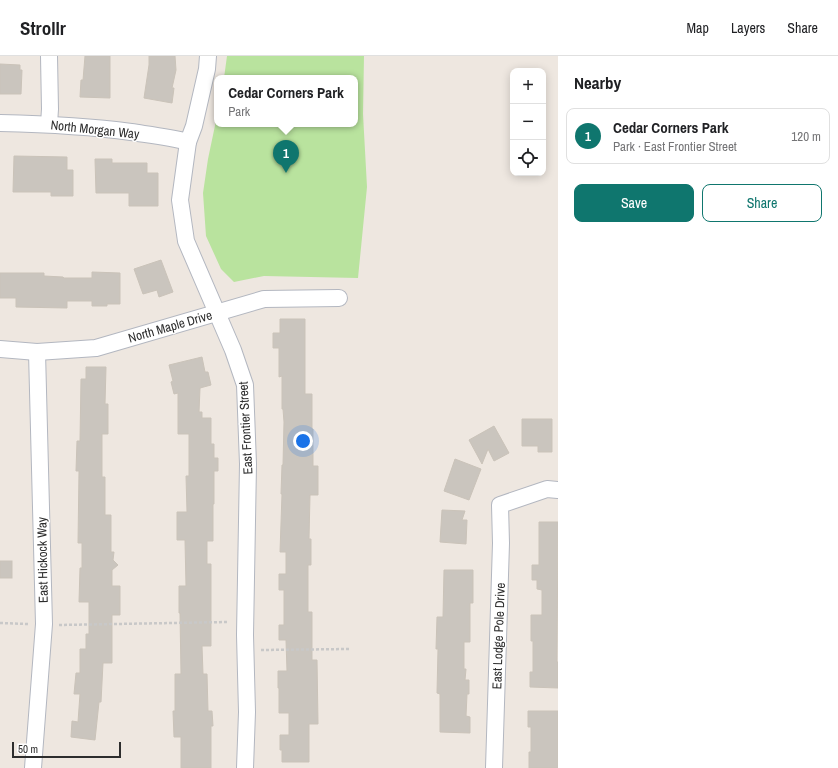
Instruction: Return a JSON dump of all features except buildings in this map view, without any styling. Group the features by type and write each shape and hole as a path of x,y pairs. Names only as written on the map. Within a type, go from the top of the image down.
{"street":[{"path":"49,56 49,124"},
{"name":"East Frontier Street","path":"208,56 207,69 194,126 188,142 180,200 186,241 233,350 245,385 248,464 245,635 247,712 245,768"},
{"name":"North Morgan Way","path":"0,122 49,124 113,130 173,138 188,142"},
{"name":"North Maple Drive","path":"0,349 37,352 96,348 264,299 339,298"},
{"name":"East Hickock Way","path":"33,768 44,624 37,352"},
{"name":"East Lodge Pole Drive","path":"494,768 501,543 500,504 547,489 558,490"}],"path":[{"path":"59,625 228,622"},
{"path":"0,624 28,624"},
{"path":"261,650 349,650"}],"green space":[{"path":"227,56 364,56 363,114 367,187 358,278 264,276 234,282 221,269 206,236 203,193 215,127 358,127 358,75 224,75"}],"place":[{"name":"Cedar Corners Park","path":"286,173"}]}
